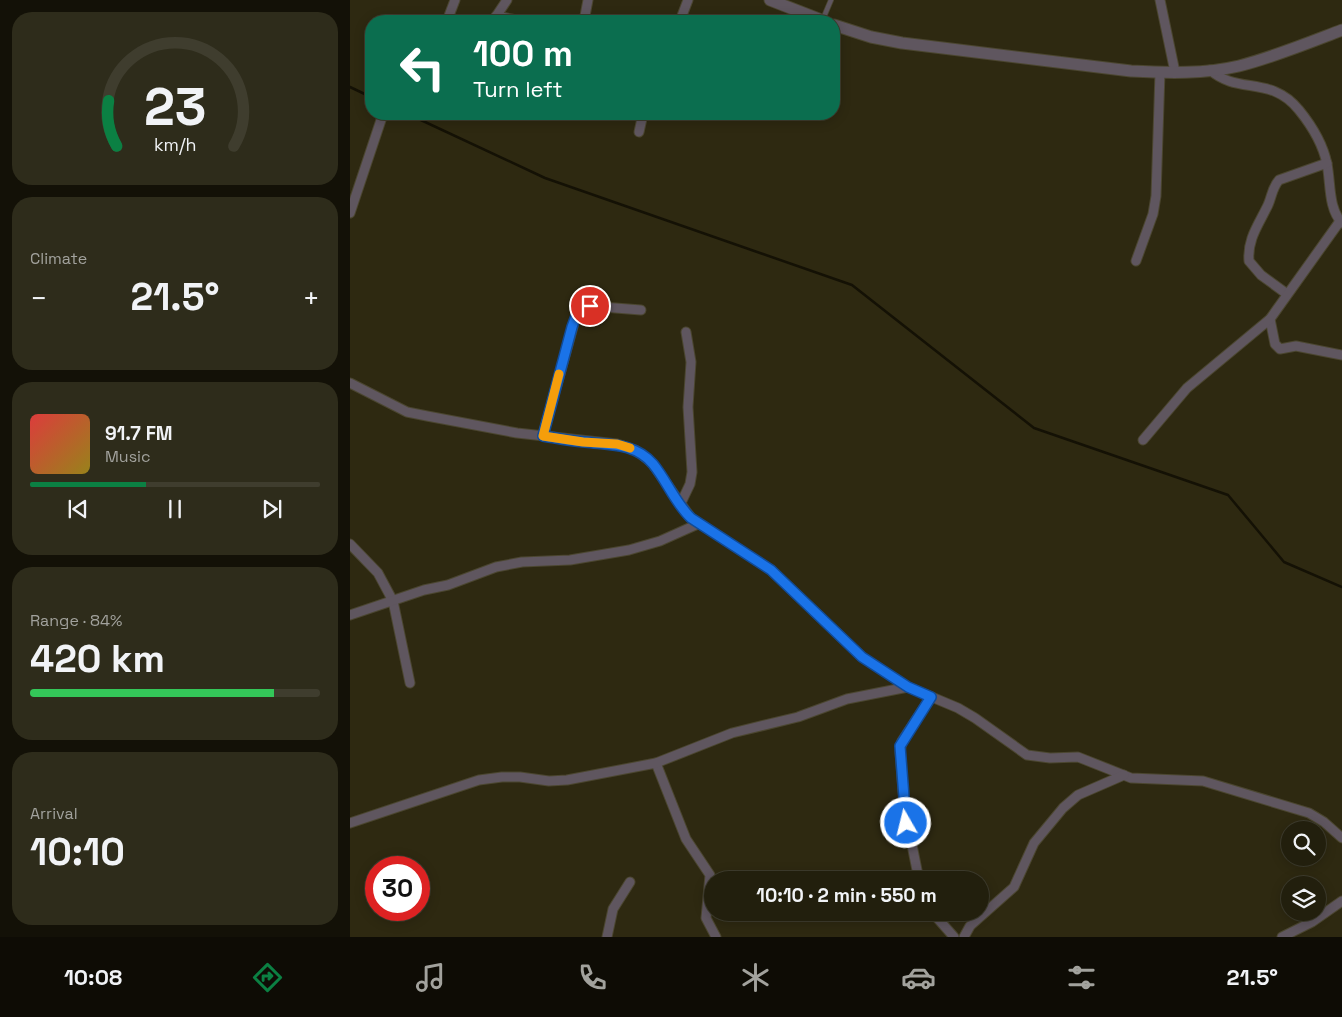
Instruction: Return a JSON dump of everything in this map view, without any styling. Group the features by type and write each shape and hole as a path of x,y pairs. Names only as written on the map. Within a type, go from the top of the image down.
{"street":[{"path":"449,15 455,0"},
{"path":"497,15 507,0"},
{"path":"585,15 588,0"},
{"path":"682,15 688,0"},
{"path":"770,0 809,15"},
{"path":"1160,0 1175,72"},
{"path":"840,27 871,37 911,44 1160,72 1210,70 1239,66 1342,30"},
{"path":"1143,440 1187,388 1270,319 1341,222 1333,210 1327,162 1312,127 1298,108 1285,96 1273,89 1226,82 1210,70"},
{"path":"1136,261 1153,214 1156,196 1160,72"},
{"path":"350,213 381,120"},
{"path":"639,132 642,120"},
{"path":"1287,294 1261,275 1249,261 1252,233 1268,205 1275,185 1279,180 1327,162"},
{"path":"543,436 576,316 590,306 641,310"},
{"path":"1270,319 1275,344 1280,348 1296,346 1342,356"},
{"path":"680,504 690,484 692,472 688,407 692,362 686,332"},
{"path":"350,383 407,412 448,421 543,436 583,442 617,444 637,451 652,463 680,504 698,524 771,570 814,610 845,643 862,657 908,687 975,718 1027,755 1050,758 1078,757 1124,775 1152,780 1203,781 1250,797 1283,804 1309,813 1324,822 1342,838"},
{"path":"350,614 448,585 496,567 522,562 570,560 629,550 660,541 698,524"},
{"path":"350,544 378,573 392,601 410,683"},
{"path":"350,823 479,780 520,777 548,781 567,780 656,763 732,733 798,717 847,699 908,687"},
{"path":"918,871 904,805 900,752 902,741 931,697"},
{"path":"656,763 686,839 710,874 706,918 716,937"},
{"path":"964,937 970,926 1014,887 1034,843 1063,808 1078,795 1124,775"},
{"path":"607,937 613,909 630,882"},
{"path":"1282,937 1312,922 1342,901"},
{"path":"940,921 954,937"}],"lane":[{"path":"826,15 830,0"}],"waterway":[{"path":"350,87 365,94"},
{"path":"421,120 545,178 852,285 1034,428 1228,495 1284,562 1342,587"}],"slow traffic":[{"path":"559,374 543,436 592,443 617,444 630,448"}],"route":[{"path":"590,306 581,310 576,316 572,327 543,436 592,443 617,444 627,446 646,456 667,482 682,509 698,524 771,570 814,610 830,629 862,657 908,687 931,697 900,746 906,823"}]}
